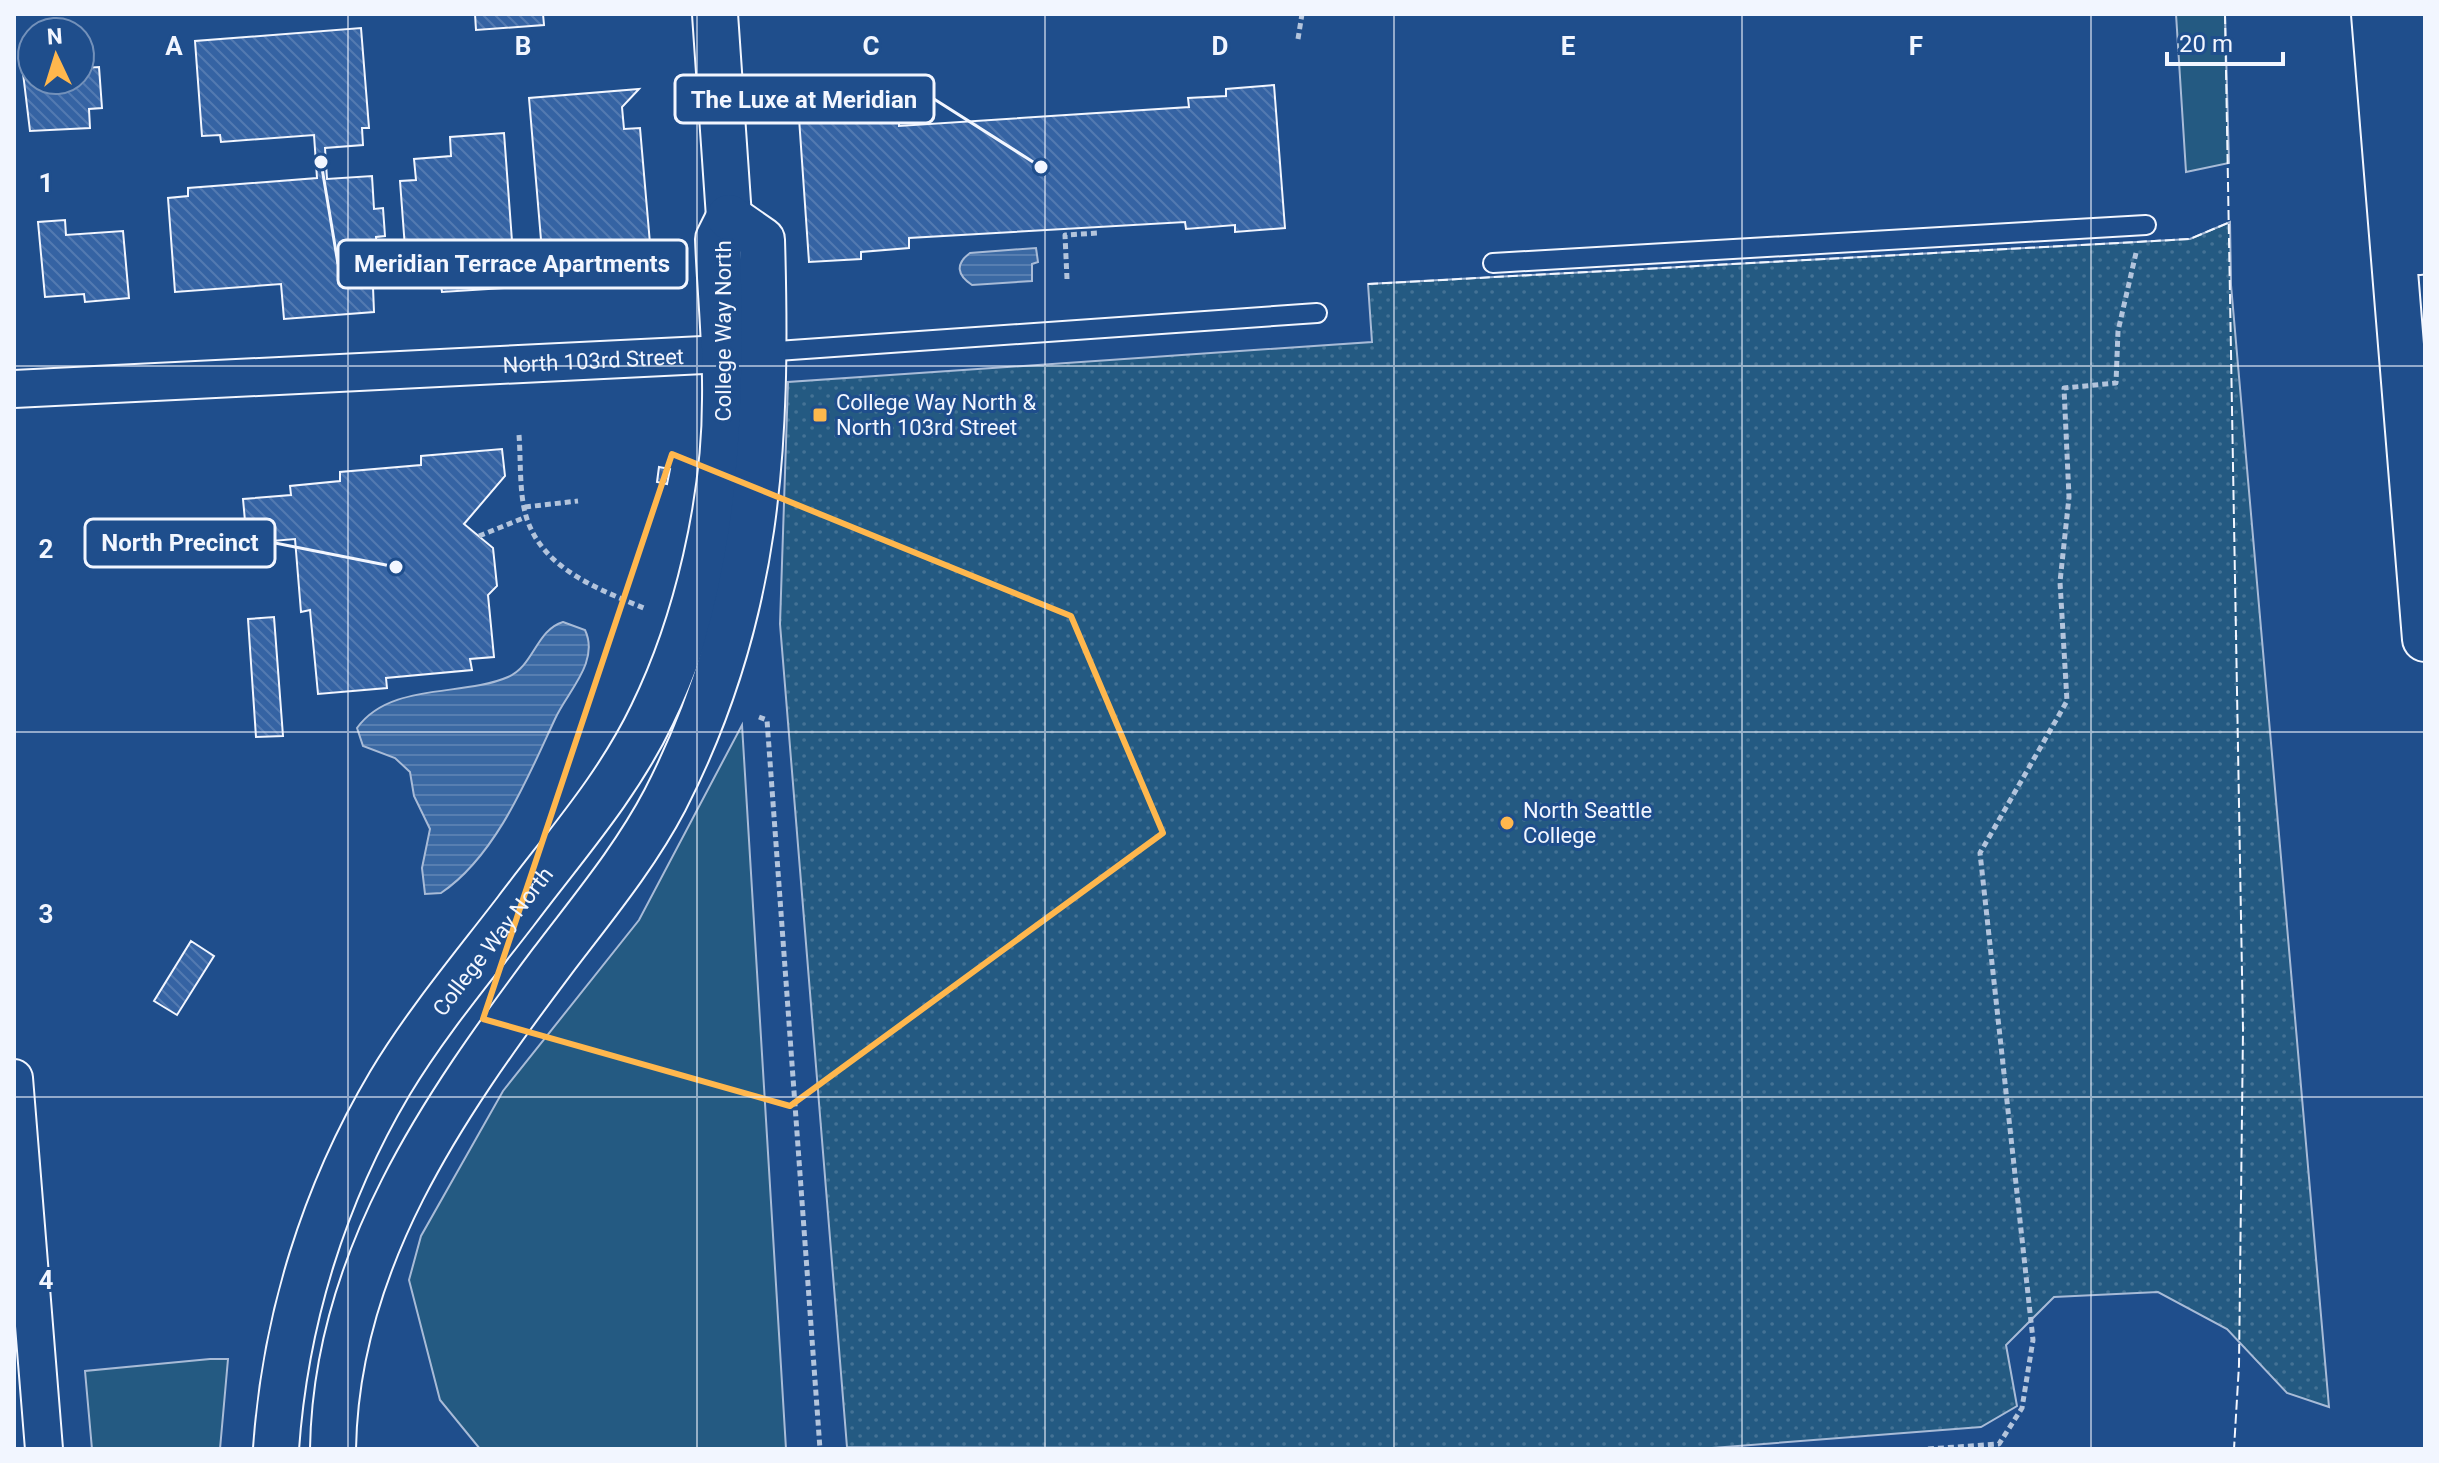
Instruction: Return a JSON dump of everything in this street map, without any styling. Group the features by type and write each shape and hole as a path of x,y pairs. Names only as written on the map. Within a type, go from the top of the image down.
{"main road":[{"name":"College Way North","path":"333,1449 340,1365 354,1308 371,1255 416,1161 473,1067 636,850 681,766 710,700 733,628 758,495 744,353 718,239 729,217 715,14"},
{"path":"2374,14 2425,639"},
{"path":"2416,14 2425,598"},
{"name":"College Way North","path":"276,1449 286,1361 299,1302 316,1245 362,1134 409,1054 601,803 654,711 701,581 714,516 725,398 744,353"}],"street":[{"name":"North 103rd Street","path":"14,389 744,353"},
{"path":"14,1078 44,1449"}],"lane":[{"path":"1493,263 2146,225"},
{"name":"North 103rd Street","path":"744,353 1317,313"}],"path":[{"path":"1298,39 1302,14"},
{"path":"1067,279 1065,235 1098,233"},
{"path":"1928,1449 2001,1447 2022,1408 2033,1340 1980,853 2067,701 2060,582 2069,497 2064,388 2116,383 2118,331 2137,259 2135,242"},
{"path":"519,435 526,517 543,547 568,572 646,609"},
{"path":"525,507 578,501"},
{"path":"479,536 526,517"},
{"path":"759,717 767,720 822,1447"}],"highlighted area":[{"path":"672,454 1071,616 1163,833 790,1106 483,1019"}],"shaded area":[{"path":"2176,14 2225,14 2229,163 2186,172"},
{"name":"North Seattle College","path":"2230,222 2231,285 2329,1407 2287,1393 2227,1329 2158,1292 2054,1297 2006,1345 2017,1406 1981,1427 1699,1449 847,1447 780,624 788,382 1372,342 1368,284 2190,239"},
{"path":"1036,248 1038,262 1032,264 1032,281 972,285 961,273 960,265 970,253"},
{"path":"563,622 585,630 589,642 580,676 560,709 522,790 494,837 461,877 441,893 425,894 422,868 430,829 414,796 410,772 395,758 363,746 357,728 371,713 388,703 508,677 524,665 547,632"},
{"path":"742,725 786,1449 480,1449 440,1400 409,1280 421,1236 503,1091 639,920"},
{"path":"228,1359 220,1449 92,1449 85,1371"}],"building":[{"path":"475,14 543,14 544,25 476,30"},
{"path":"361,28 369,128 362,128 363,145 325,148 327,179 372,176 374,209 383,208 385,236 376,237 380,286 373,287 374,312 284,319 281,284 175,292 168,198 188,196 188,188 317,178 314,135 221,142 220,135 202,136 195,41"},
{"path":"96,67 99,67 102,108 89,109 90,128 30,131 26,96 96,96"},
{"path":"1274,85 1285,228 1235,232 1235,225 1186,229 1185,222 909,238 909,248 861,252 861,259 809,262 799,118 851,113 852,121 899,118 899,126 1189,107 1188,98 1226,96 1226,89"},
{"path":"639,89 622,107 624,129 640,128 653,278 545,287 529,98"},
{"path":"504,133 512,241 500,242 503,288 442,292 441,285 419,287 417,247 405,248 400,181 416,180 414,159 451,156 450,137"},
{"path":"65,220 66,235 123,231 129,298 85,302 84,294 45,297 38,222"},
{"path":"502,449 505,476 464,524 493,548 497,586 488,595 494,657 470,659 472,670 386,678 387,688 318,694 310,610 301,612 295,539 247,543 243,499 291,495 290,486 340,481 340,472 421,465 421,456"},
{"path":"659,467 670,469 667,484 657,482"},
{"path":"274,617 283,736 256,737 248,619"},
{"path":"191,941 214,956 177,1015 154,1001"}],"fence":[{"path":"2225,14 2243,1030 2239,1365 2234,1449"},
{"path":"1368,284 2190,239 2230,222"}],"place":[{"name":"Meridian Terrace Apartments","path":"321,162"},
{"name":"The Luxe at Meridian","path":"1041,167"},
{"name":"College Way North & North 103rd Street","path":"820,415"},
{"name":"North Precinct","path":"396,567"},
{"name":"North Seattle College","path":"1507,823"}]}
